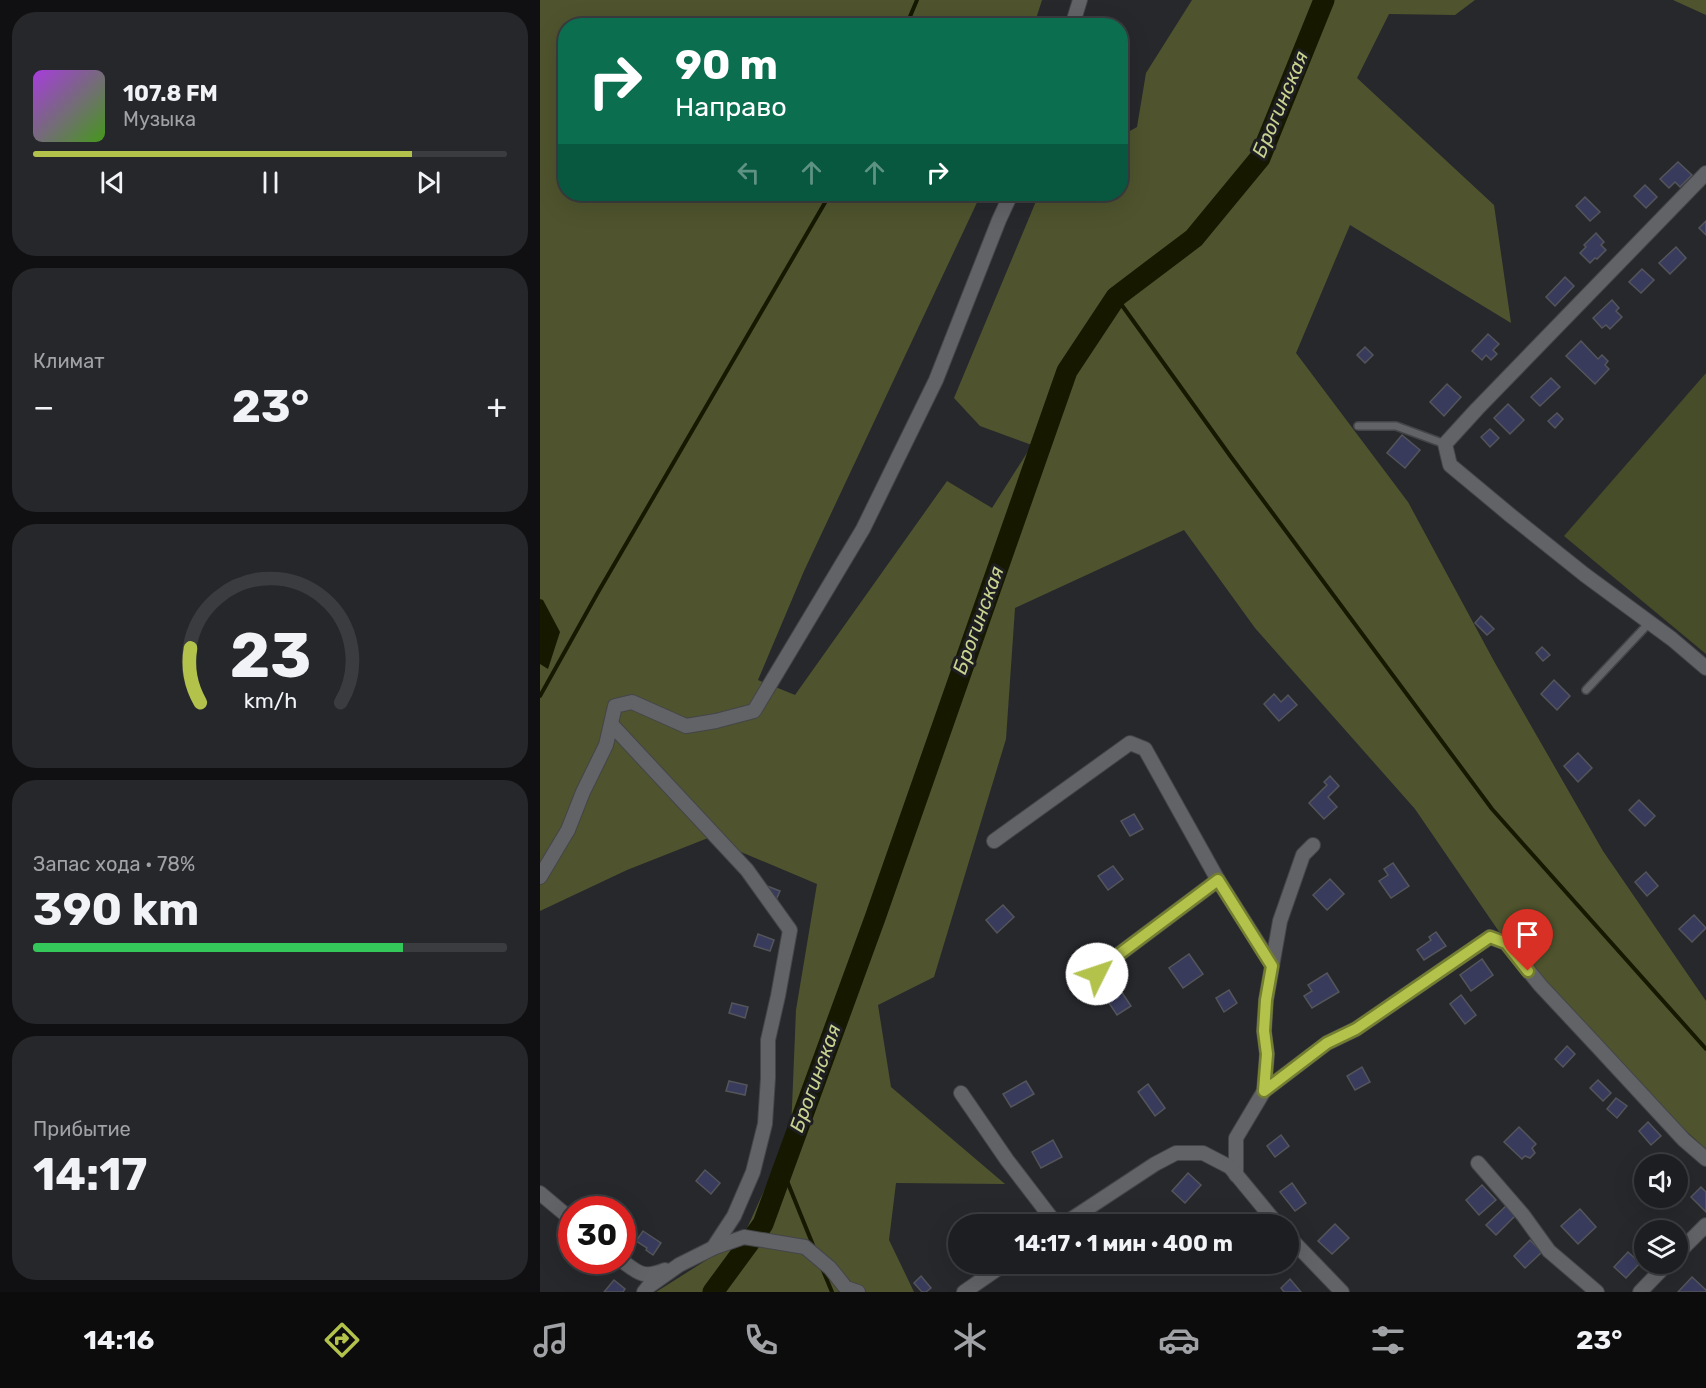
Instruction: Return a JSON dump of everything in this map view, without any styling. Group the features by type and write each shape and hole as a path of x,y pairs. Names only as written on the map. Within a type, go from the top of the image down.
{"street":[{"path":"1074,18 1080,0"},
{"path":"1706,172 1446,444 1450,465 1510,515 1650,622 1706,668"},
{"path":"540,877 568,830 606,745 615,706 632,702 686,726 716,722 754,711 863,529 936,380 1008,201"},
{"path":"611,724 747,870 790,930 768,1040 765,1124 753,1172 734,1216 713,1248"},
{"path":"994,841 1130,743 1145,749 1218,880 1272,966"},
{"path":"1264,1091 1267,1054 1264,1031 1266,1000 1280,921 1304,855 1313,845"},
{"path":"1097,974 1118,955 1218,880"},
{"path":"1236,1175 1236,1138 1264,1091 1327,1043 1356,1029 1490,937 1506,943 1540,985 1684,1140 1706,1159"},
{"path":"961,1093 1007,1160 1048,1214"},
{"path":"1079,1214 1155,1164 1176,1153 1203,1153 1230,1167 1269,1214"},
{"path":"1478,1163 1523,1215 1549,1251 1597,1292"},
{"path":"540,1193 558,1208"},
{"path":"1688,1243 1706,1225"},
{"path":"636,1272 639,1274 654,1274 744,1237 805,1247 830,1268 846,1288 858,1292"},
{"path":"1299,1247 1342,1292"},
{"path":"644,1292 679,1265"},
{"path":"964,1292 990,1274"},
{"path":"1640,1292 1657,1274"}],"lane":[{"path":"1358,426 1396,426 1446,444"},
{"path":"1586,690 1650,622"}],"green space":[{"path":"540,0 1042,0 1036,18 558,18 558,201 978,201 804,571 758,680 795,695 947,481 992,508 1032,445 980,426 954,398 1036,201 1128,201 1128,132 1137,127 1146,73 1192,0 1475,0 1455,15 1389,14 1357,78 1494,205 1511,323 1350,225 1296,353 1408,502 1495,663 1603,851 1706,1001 1706,1149 1552,1009 1415,809 1255,628 1184,530 1015,608 1006,739 934,977 878,1005 891,1087 1005,1184 896,1183 889,1240 914,1292 656,1292 743,1237 791,1131 796,1010 817,884 708,838 627,870 540,911"},
{"path":"1673,0 1706,0 1706,15"},
{"path":"1706,373 1706,654 1564,536"}],"shaded area":[{"path":"540,599 543,600 560,632 548,669 540,664"}],"building":[{"path":"1678,162 1692,175 1680,187 1675,182 1669,188 1660,179"},
{"path":"1645,185 1657,197 1646,208 1634,196"},
{"path":"1585,197 1600,212 1590,221 1576,206"},
{"path":"1706,221 1706,235 1699,228"},
{"path":"1596,233 1604,242 1601,245 1606,250 1590,263 1580,253 1586,247 1584,245"},
{"path":"1676,247 1686,258 1670,274 1659,263"},
{"path":"1642,269 1654,280 1641,293 1629,282"},
{"path":"1565,277 1574,286 1555,306 1546,297"},
{"path":"1612,300 1619,308 1616,311 1622,317 1610,329 1606,325 1602,328 1593,318"},
{"path":"1488,334 1499,344 1493,350 1497,354 1491,360 1486,355 1482,360 1472,351"},
{"path":"1581,341 1598,359 1602,355 1608,361 1605,365 1609,369 1595,384 1566,356"},
{"path":"1365,347 1373,355 1365,363 1357,355"},
{"path":"1551,378 1560,387 1540,406 1531,397"},
{"path":"1447,384 1461,397 1444,416 1430,402"},
{"path":"1508,404 1524,420 1510,434 1494,418"},
{"path":"1557,413 1563,419 1555,428 1548,421"},
{"path":"1490,429 1499,438 1490,447 1481,437"},
{"path":"1402,435 1420,450 1405,468 1387,453"},
{"path":"1481,616 1494,629 1487,635 1475,623"},
{"path":"1542,647 1550,655 1543,661 1536,653"},
{"path":"1554,680 1570,696 1557,710 1541,694"},
{"path":"1274,694 1281,702 1288,695 1297,705 1279,721 1264,704"},
{"path":"1578,753 1592,768 1578,782 1564,766"},
{"path":"1330,776 1339,786 1328,797 1337,807 1324,819 1309,803 1327,785 1324,782"},
{"path":"1639,800 1655,816 1645,826 1629,810"},
{"path":"1134,814 1143,829 1130,836 1121,821"},
{"path":"1393,863 1409,886 1391,898 1379,881 1388,875 1384,869"},
{"path":"1113,866 1123,879 1108,890 1098,876"},
{"path":"1646,872 1658,886 1647,896 1635,882"},
{"path":"1330,879 1344,894 1327,910 1313,895"},
{"path":"767,886 780,891 776,900 763,894"},
{"path":"1003,905 1014,917 997,933 986,920"},
{"path":"1694,915 1706,928 1692,942 1679,929"},
{"path":"1436,932 1446,946 1424,960 1417,950 1431,940 1429,937"},
{"path":"758,934 774,940 770,951 754,946"},
{"path":"1189,954 1203,974 1183,988 1169,968"},
{"path":"1482,959 1493,975 1471,991 1460,975"},
{"path":"1327,973 1339,992 1312,1008 1304,996 1312,991 1308,985"},
{"path":"1229,990 1237,1003 1224,1012 1216,998"},
{"path":"1121,991 1131,1006 1117,1015 1107,1000"},
{"path":"1461,995 1476,1015 1465,1024 1450,1004"},
{"path":"732,1003 748,1007 745,1018 729,1013"},
{"path":"1567,1046 1575,1054 1563,1067 1555,1059"},
{"path":"1362,1067 1370,1082 1355,1090 1347,1076"},
{"path":"1598,1080 1611,1093 1603,1101 1590,1088"},
{"path":"729,1081 747,1085 745,1095 726,1091"},
{"path":"1026,1081 1034,1094 1011,1107 1003,1094"},
{"path":"1148,1084 1165,1108 1155,1116 1138,1092"},
{"path":"1616,1098 1627,1106 1617,1118 1607,1109"},
{"path":"1648,1122 1661,1136 1651,1145 1639,1131"},
{"path":"1519,1127 1536,1144 1532,1148 1535,1153 1530,1158 1525,1156 1522,1159 1504,1142"},
{"path":"1281,1135 1289,1146 1275,1157 1267,1146"},
{"path":"1053,1140 1062,1157 1041,1168 1032,1152"},
{"path":"705,1170 720,1183 711,1194 696,1181"},
{"path":"1188,1173 1201,1185 1185,1203 1172,1191"},
{"path":"1292,1183 1306,1203 1295,1211 1280,1192"},
{"path":"1482,1185 1496,1200 1479,1215 1466,1200"},
{"path":"1701,1187 1706,1192 1706,1212 1691,1197"},
{"path":"1508,1204 1517,1214 1496,1235 1486,1225"},
{"path":"1580,1209 1596,1227 1578,1244 1561,1226"},
{"path":"1335,1224 1349,1238 1332,1254 1318,1241"},
{"path":"643,1231 661,1243 653,1255 636,1241"},
{"path":"1530,1240 1542,1252 1525,1268 1514,1256"},
{"path":"1628,1252 1634,1258 1634,1269 1626,1278 1614,1267"},
{"path":"921,1276 931,1288 926,1292 922,1292 914,1283"},
{"path":"1692,1277 1706,1292 1678,1292"},
{"path":"1290,1279 1301,1292 1284,1292 1281,1288"},
{"path":"614,1280 625,1289 623,1292 604,1292"}],"waterway":[{"path":"909,18 917,0"},
{"name":"Брогинская","path":"713,1292 763,1224 875,918 1067,371 1116,297 1194,238 1260,158 1324,0"},
{"path":"540,696 826,201"},
{"path":"1116,297 1231,457 1492,809 1706,1049"},
{"path":"783,1171 815,1250"},
{"path":"822,1268 832,1292"}],"route":[{"path":"1097,974 1118,955 1218,880 1272,966 1266,1000 1264,1031 1267,1054 1264,1091 1327,1043 1356,1029 1490,937 1506,943 1528,971"}]}
